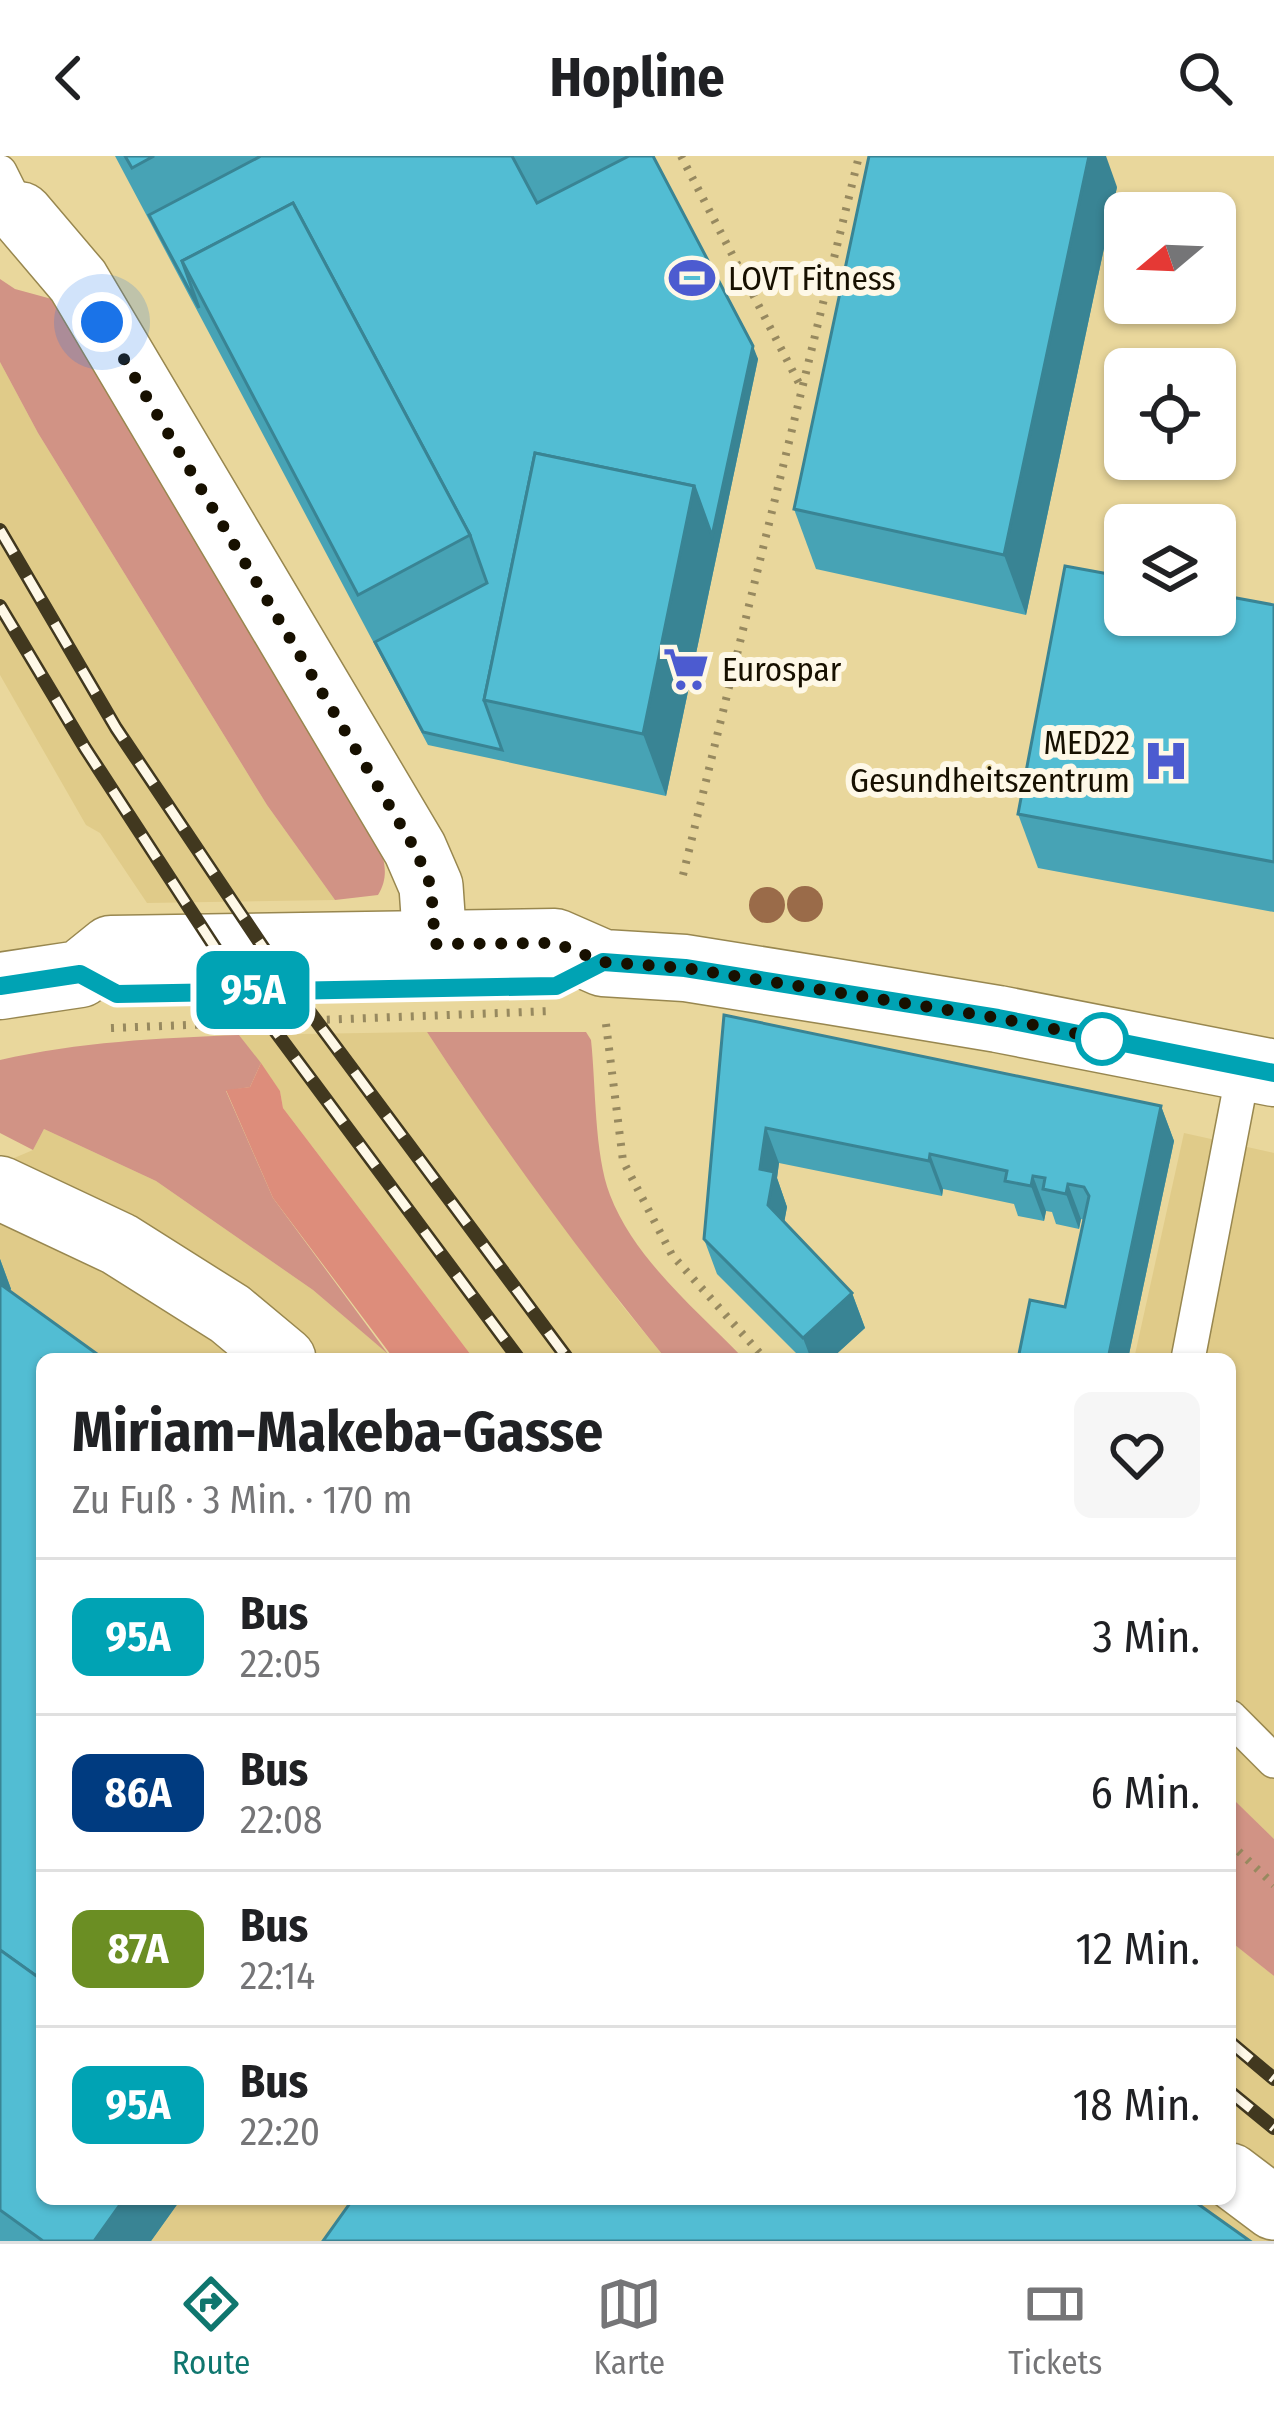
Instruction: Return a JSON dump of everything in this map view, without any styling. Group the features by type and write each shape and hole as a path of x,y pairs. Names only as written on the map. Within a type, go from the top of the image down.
{"main road":[{"path":"90,1001 111,949 555,943 603,962 685,968 998,1018 1259,1070"},
{"path":"0,986 90,1001 117,994 556,986 603,962"}],"street":[{"path":"10,193 78,281 415,849 431,886 435,944"},
{"path":"0,1188 119,1244 230,1314 277,1353"},
{"path":"1236,2180 1274,2208"}],"lane":[{"path":"1189,1353 1259,1070"},
{"path":"1236,1723 1274,1760"}],"path":[{"path":"681,156 802,388"},
{"path":"682,875 859,156"},
{"path":"603,962 604,1010 623,1162 672,1255 760,1353"},
{"path":"90,1001 560,1010"},
{"path":"1236,1849 1274,1885"}],"shaded area":[{"path":"0,279 15,289 59,301 377,839 385,874 378,895 335,900 267,805 38,433 0,362"},
{"path":"0,362 38,433 267,805 335,900 147,903 100,833 86,825 0,675"},
{"path":"427,1032 661,1353 469,1353 283,1108 280,1091 239,1035"},
{"path":"427,1032 586,1032 591,1040 601,1160 621,1219 651,1263 738,1353 661,1353 483,1116"},
{"path":"239,1035 261,1063 250,1087 226,1091 273,1198 387,1353 313,1290 156,1181 44,1129 33,1150 0,1133 0,1060 149,1039"},
{"path":"261,1063 280,1091 283,1108 469,1353 389,1353 273,1198 226,1090 250,1087"},
{"path":"44,1129 156,1181 313,1290 387,1353 36,1353 36,2205 1236,2205 1236,1946 1274,1976 1274,2241 0,2241 0,1164 33,1150"},
{"path":"1184,1133 1274,1153 1274,1839 1236,1802 1236,1353 1135,1353"},
{"path":"1236,1802 1274,1839 1274,1976 1236,1946"}],"building":[{"path":"125,156 154,156 132,168"},
{"path":"261,156 512,156 537,203 629,156 653,156 753,346 712,536 694,486 535,453 484,700 502,750 423,732 375,642 487,583 470,535 293,203 182,261 199,308 149,215"},
{"path":"869,156 1089,156 1004,555 794,509"},
{"path":"293,203 470,535 358,595 182,261"},
{"path":"535,453 694,486 643,734 484,700"},
{"name":"MED22 Gesundheitszentrum","path":"1065,566 1104,573 1104,636 1236,636 1236,598 1274,605 1274,862 1018,814"},
{"path":"724,1015 1161,1106 1109,1353 1019,1353 1030,1300 1065,1307 1089,1196 1084,1187 1068,1184 1066,1194 1043,1189 1045,1178 1033,1176 1031,1186 1005,1181 1007,1171 930,1154 929,1161 766,1128 760,1169 774,1172 768,1205 852,1293 803,1338 704,1239"},
{"path":"0,1284 96,1353 36,1353 36,1976 0,1950"},
{"path":"0,1950 36,1976 36,2205 120,2205 94,2241 43,2241 0,2210"},
{"path":"349,2205 1199,2205 1250,2241 323,2241"}],"railway":[{"path":"0,530 116,728 277,968 564,1353"},
{"path":"0,606 85,748 229,969 515,1353"},
{"path":"1236,2047 1274,2079"},
{"path":"1236,2097 1274,2128"}],"bus line":[{"name":"95A","path":"0,986 80,974 117,994 556,986 603,962 685,968 998,1018 1274,1073"}],"place":[{"name":"LOVT Fitness","path":"692,278"},
{"name":"Eurospar","path":"686,669"},
{"name":"MED22 Gesundheitszentrum","path":"1166,761"}],"route":[{"path":"102,322 415,849 431,886 435,944 555,943 603,962 685,968 1120,1042 1102,1039"}]}
